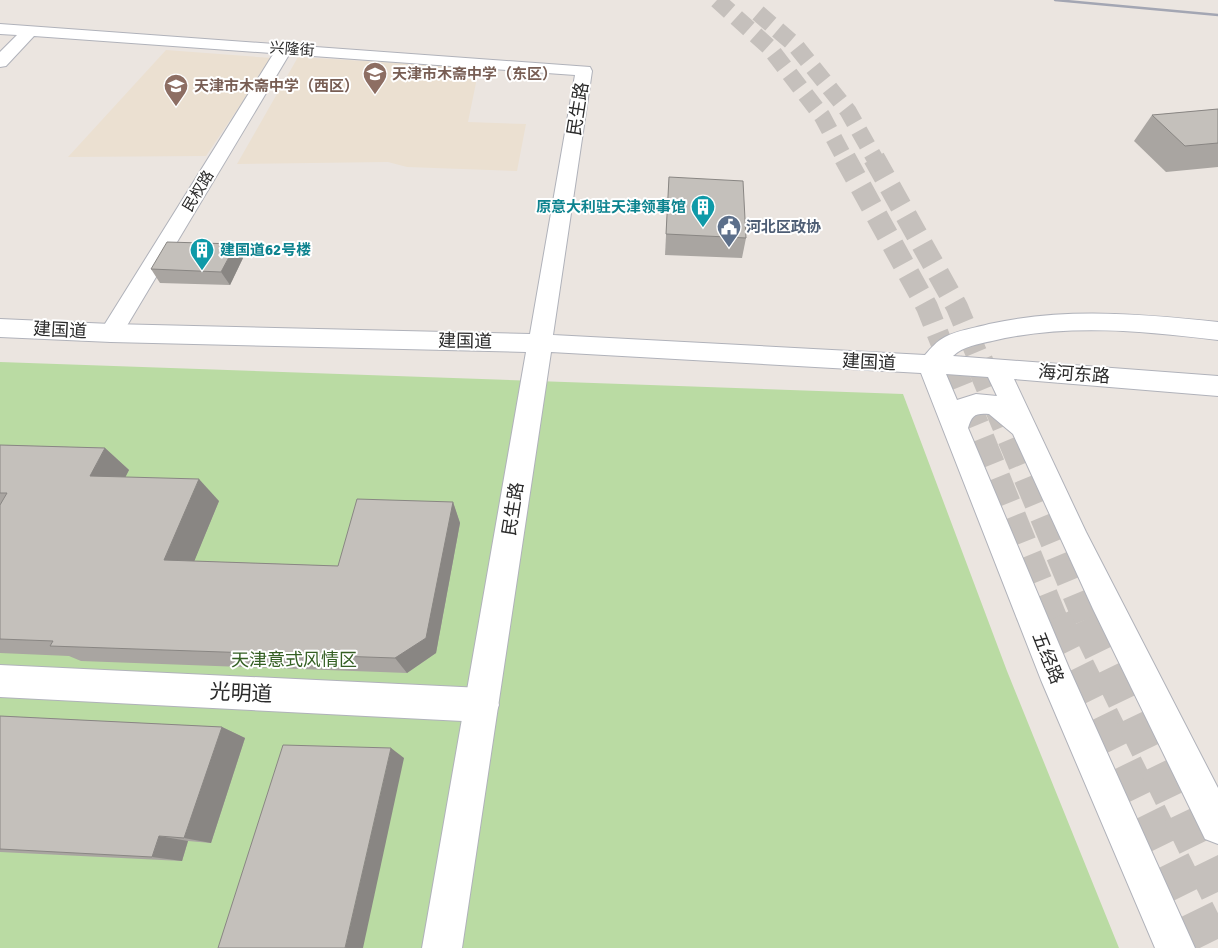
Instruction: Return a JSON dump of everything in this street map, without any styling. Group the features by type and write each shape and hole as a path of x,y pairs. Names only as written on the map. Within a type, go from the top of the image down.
{"street":[{"name":"兴隆街","path":"0,29 584,71"},
{"path":"0,62 30,31"},
{"name":"民权路","path":"112,333 285,48"},
{"name":"民生路","path":"442,948 584,71"},
{"path":"930,365 952,344 1029,324 1056,322 1143,323 1218,331"},
{"name":"建国道","path":"0,328 112,333 540,343 930,365"},
{"name":"海河东路","path":"930,365 997,368 1218,386"},
{"name":"五经路","path":"930,365 1057,680 1176,948"},
{"path":"997,368 1024,430 1128,650 1218,826"},
{"path":"955,429 964,408 971,404 982,403 992,404 1005,410 1024,430"},
{"name":"光明道","path":"0,681 482,705"}],"shaded area":[{"name":"天津市木斋中学（西区）","path":"166,50 272,58 206,156 68,157"},
{"name":"天津市木斋中学（东区）","path":"298,57 479,68 468,122 526,124 517,171 407,167 388,162 237,164"}],"green space":[{"name":"天津意式风情区","path":"0,362 903,394 1007,671 1119,948 0,948"}],"building":[{"path":"1218,109 1218,143 1185,146 1152,115"},
{"name":"原意大利驻天津领事馆","path":"669,177 743,181 746,238 666,234"},
{"path":"167,242 236,244 221,272 151,269"},
{"path":"0,445 105,448 90,476 199,479 164,560 338,566 357,499 453,502 426,638 395,658 50,646 53,641 0,639 0,505 7,493 0,493"},
{"path":"0,716 222,727 184,838 159,836 152,857 0,849"},
{"path":"283,745 391,748 345,948 218,948"}],"tunnel":[{"path":"717,0 769,47 822,116 845,159"},
{"path":"758,13 795,45 848,111 875,159"},
{"path":"845,158 927,307 949,362"},
{"path":"874,158 957,307 980,362"},
{"path":"949,361 1054,620"},
{"path":"979,361 1087,620"},
{"path":"1053,619 1215,948"},
{"path":"1086,619 1218,892"}],"railway":[{"path":"1055,0 1218,15"}],"place":[{"name":"天津市木斋中学（东区）","path":"375,95"},
{"name":"天津市木斋中学（西区）","path":"176,107"},
{"name":"原意大利驻天津领事馆","path":"703,228"},
{"name":"河北区政协","path":"729,248"},
{"name":"建国道62号楼","path":"202,271"}]}
